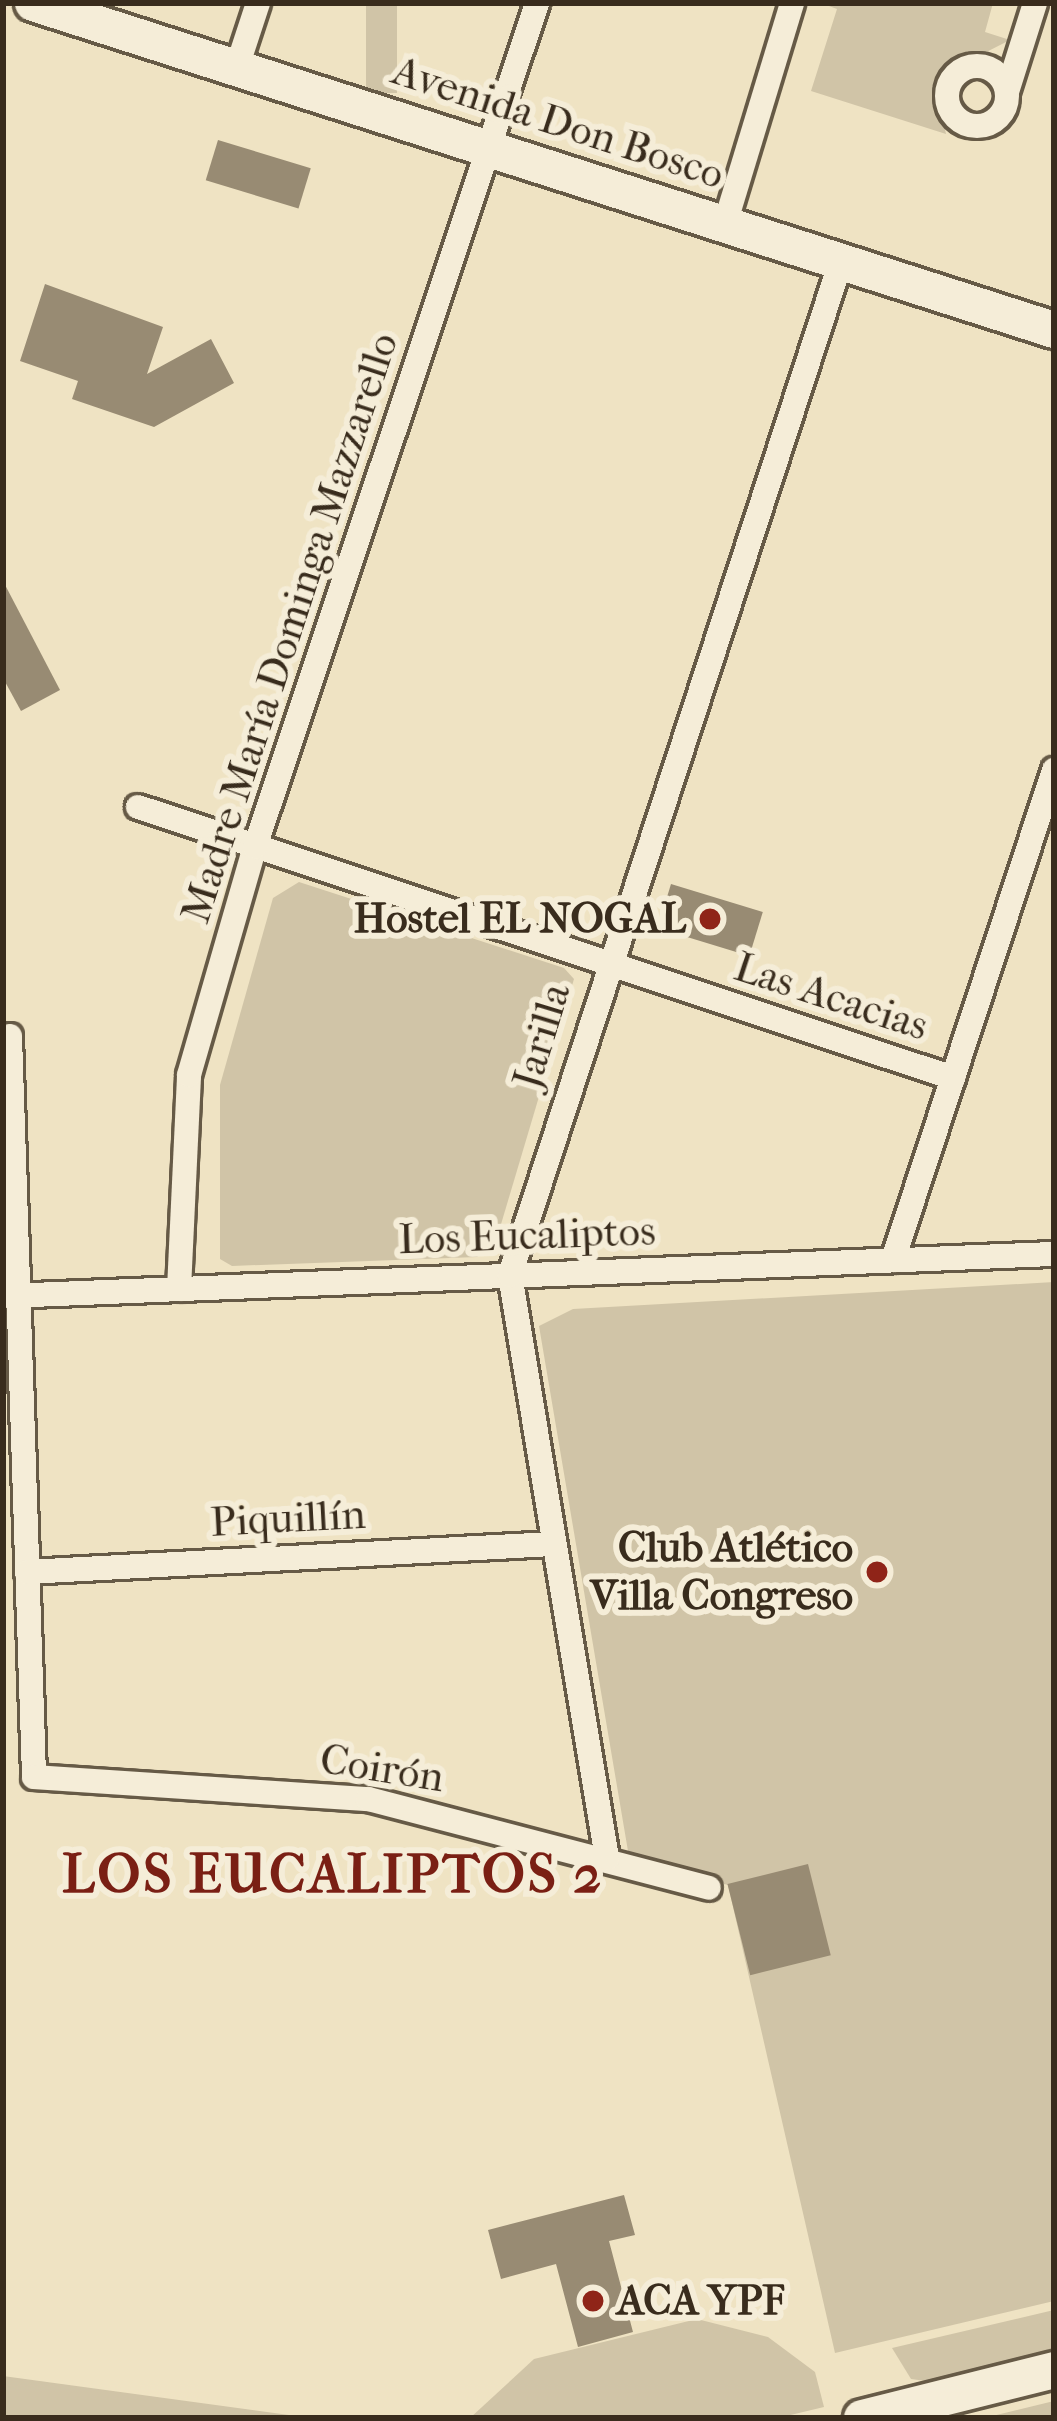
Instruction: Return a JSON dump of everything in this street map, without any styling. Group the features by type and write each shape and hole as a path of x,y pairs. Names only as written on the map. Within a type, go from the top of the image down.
{"main road":[{"name":"Avenida Don Bosco","path":"33,3 1054,330"},
{"path":"862,2418 1054,2371"}],"street":[{"path":"237,68 258,3"},
{"name":"Madre María Dominga Mazzarello","path":"179,1289 188,1075 255,847 537,3"},
{"path":"725,224 792,3"},
{"path":"1007,92 1035,3"},
{"name":"Jarilla","path":"607,1858 510,1275 604,967 841,261"},
{"path":"893,1260 1054,770"},
{"name":"Las Acacias","path":"138,806 604,967 953,1078"},
{"path":"10,1036 11,1295 27,1572"},
{"name":"Los Eucaliptos","path":"11,1295 1054,1254"},
{"name":"Piquillín","path":"27,1572 553,1544"},
{"name":"Coirón","path":"27,1572 34,1777 368,1799 710,1888"}],"shaded area":[{"path":"366,3 397,3 397,93 366,93"},
{"path":"821,3 993,3 985,32 1010,40 945,73 938,98 946,134 811,91 837,9"},
{"path":"299,882 564,968 574,979 496,1241 477,1257 232,1266 220,1259 220,1085 273,898"},
{"name":"Club Atlético Villa Congreso","path":"1054,1282 1054,2301 835,2353 728,1885 629,1857 539,1326 573,1309"},
{"path":"1054,2310 1054,2351 933,2382 911,2379 892,2348"},
{"path":"697,2319 768,2337 815,2372 824,2407 778,2418 470,2418 534,2359"},
{"path":"3,2376 311,2418 3,2418"},
{"path":"1054,2401 1054,2418 984,2418"}],"building":[{"path":"218,140 311,168 298,209 206,180"},
{"path":"45,284 163,327 147,374 211,339 234,383 154,427 72,399 78,381 20,361"},
{"path":"3,581 60,690 21,711 3,678"},
{"name":"Hostel EL NOGAL","path":"671,884 763,912 749,956 658,928"},
{"path":"808,1864 831,1955 750,1975 727,1884"},
{"path":"624,2195 635,2235 609,2241 633,2332 578,2347 556,2264 501,2279 488,2230"}],"place":[{"name":"Hostel EL NOGAL","path":"710,919"},
{"name":"Club Atlético Villa Congreso","path":"877,1572"},
{"name":"ACA YPF","path":"593,2301"}],"district":[{"name":"LOS EUCALIPTOS 2","path":"333,1875"}]}
